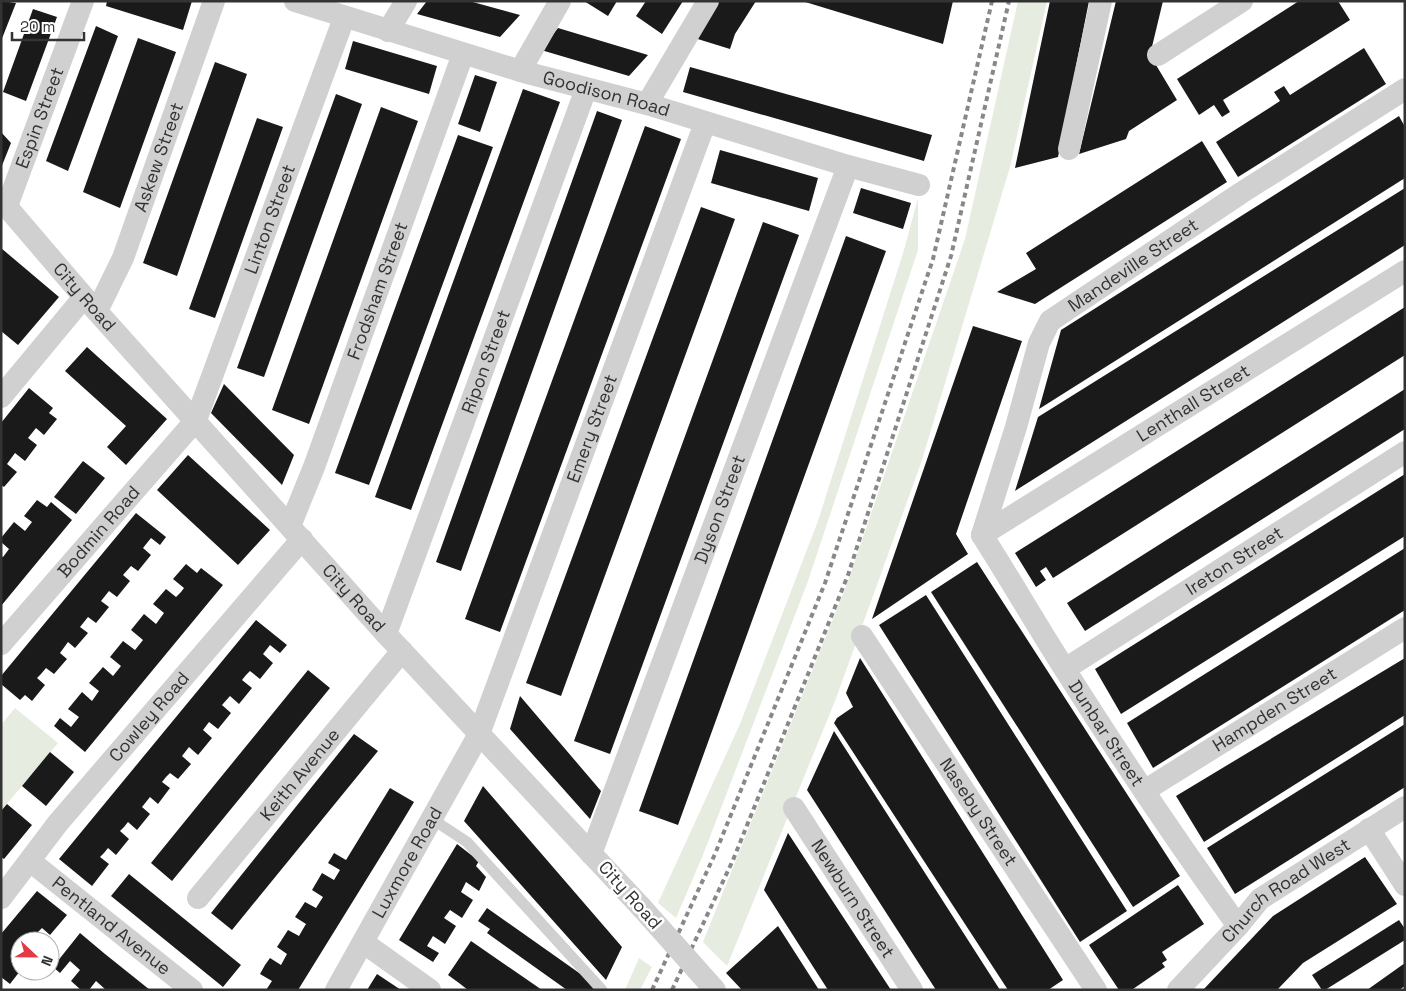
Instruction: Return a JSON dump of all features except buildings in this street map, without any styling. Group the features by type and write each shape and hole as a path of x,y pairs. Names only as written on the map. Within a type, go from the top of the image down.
{"street":[{"name":"Espin Street","path":"4,203 83,1"},
{"name":"Askew Street","path":"1,396 91,304 123,258 214,1"},
{"name":"Goodison Road","path":"295,1 462,54 647,104 848,166 919,185"},
{"path":"388,32 406,1"},
{"path":"520,71 527,55 560,1"},
{"path":"647,104 708,1"},
{"path":"1069,149 1101,1"},
{"path":"1158,55 1242,1"},
{"name":"Linton Street","path":"196,420 344,18"},
{"name":"Frodsham Street","path":"296,532 314,467 462,54"},
{"name":"Ripon Street","path":"386,634 586,89"},
{"name":"Mandeville Street","path":"982,535 1016,428 1039,343 1050,321 1241,193 1405,89"},
{"name":"Emery Street","path":"480,734 705,123"},
{"name":"Dyson Street","path":"591,854 848,166"},
{"name":"City Road","path":"4,203 91,304 386,634 642,908 714,990"},
{"name":"Lenthall Street","path":"982,535 1405,271"},
{"name":"Bodmin Road","path":"1,644 196,420"},
{"name":"Ireton Street","path":"1065,669 1405,452"},
{"name":"Cowley Road","path":"2,895 58,823 296,532"},
{"name":"Dunbar Street","path":"982,535 1065,669 1144,791 1196,869 1238,926"},
{"name":"Hampden Street","path":"1144,791 1405,628"},
{"name":"Naseby Street","path":"862,636 1096,990"},
{"name":"Keith Avenue","path":"198,898 402,651"},
{"name":"Luxmore Road","path":"336,990 480,734"},
{"name":"Church Road West","path":"1178,990 1238,926 1260,899 1405,807"},
{"name":"Newburn Street","path":"794,808 912,990"},
{"path":"1369,829 1405,885"},
{"name":"Pentland Avenue","path":"30,861 192,990"},
{"path":"364,943 430,990"}],"lane":[{"path":"432,819 467,842 602,990"}],"shaded area":[{"path":"1018,1 1047,1 1010,167 921,463 835,701 727,966 703,942 847,584 965,239"},
{"path":"918,198 918,250 808,581 703,855 676,918 658,903 740,724 818,521 904,250"},
{"path":"15,708 58,743 1,811 1,725"},
{"path":"639,958 652,967 640,990 625,990"}],"railway":[{"path":"652,990 715,854 825,583 933,259 992,1"},
{"path":"672,990 733,860 848,575 951,256 1009,1"}]}
